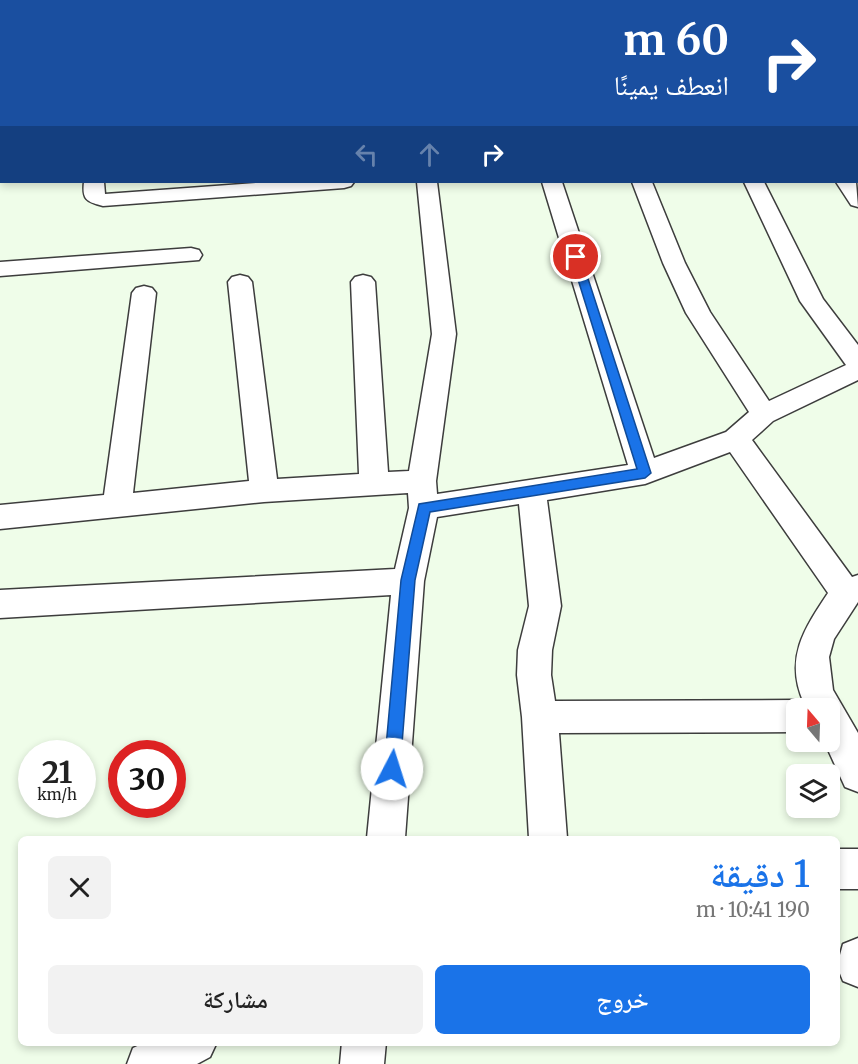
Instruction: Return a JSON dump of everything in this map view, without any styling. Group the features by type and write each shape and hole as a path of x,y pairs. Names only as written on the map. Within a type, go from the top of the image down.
{"street":[{"path":"94,183 93,196 103,200 331,183"},
{"path":"386,836 408,580 423,494 444,334 427,183"},
{"path":"552,183 645,473"},
{"path":"642,183 674,263 698,313 764,414"},
{"path":"754,183 812,301 858,363"},
{"path":"847,183 858,201"},
{"path":"0,269 191,255"},
{"path":"240,282 264,491"},
{"path":"363,282 374,483"},
{"path":"117,505 144,293"},
{"path":"0,517 264,491 374,483 423,494 532,492 645,473 736,439 764,414 858,370"},
{"path":"736,439 852,591 819,634 812,657 816,691 819,698"},
{"path":"532,492 545,606 535,650 534,675 540,717 548,836"},
{"path":"0,604 408,580"},
{"path":"540,717 786,716"},
{"path":"840,735 858,774"},
{"path":"840,869 858,869"},
{"path":"858,959 858,966"},
{"path":"362,1064 364,1046"}],"route":[{"path":"392,769 408,580 424,508 645,473 576,257"}]}
